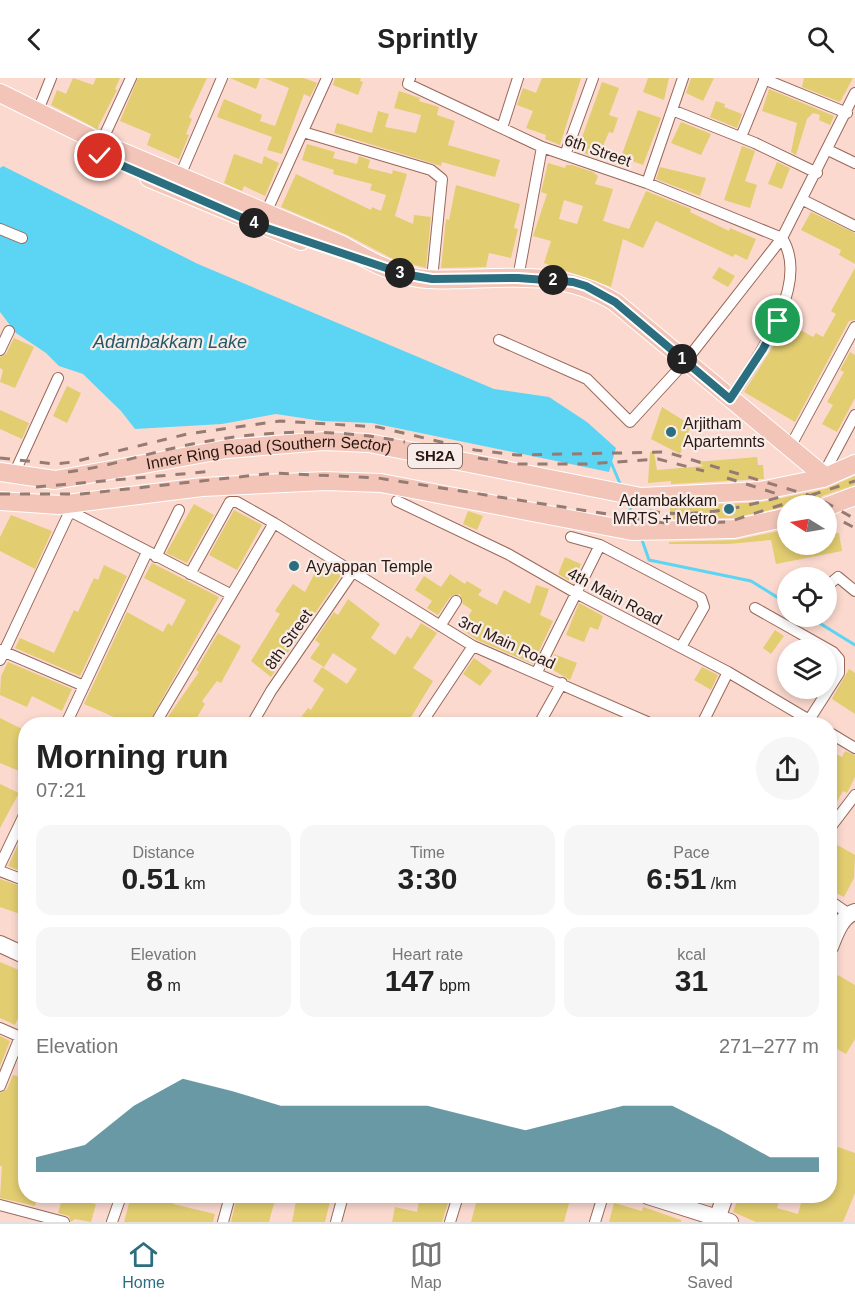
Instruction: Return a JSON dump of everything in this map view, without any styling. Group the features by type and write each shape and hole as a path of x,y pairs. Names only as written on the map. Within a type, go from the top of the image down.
{"main road":[{"path":"0,93 37,113 337,254 371,261 404,274 432,279 518,278 573,282 599,292 615,302 823,477"},
{"path":"0,106 100,156 263,220"},
{"name":"Inner Ring Road (Southern Sector)","path":"7,473 55,480 227,449 324,441 369,443 640,497 760,491 823,477 855,464"},
{"path":"198,455 202,487"},
{"path":"55,480 64,508"},
{"name":"Inner Ring Road (Southern Sector)","path":"0,501 64,508 202,487 278,481 381,483 632,531 734,529 777,519"},
{"path":"837,503 855,496"}],"street":[{"path":"37,113 51,78"},
{"path":"101,143 131,78"},
{"path":"179,178 222,78"},
{"path":"263,220 327,78"},
{"path":"502,128 518,78"},
{"path":"565,155 593,78"},
{"path":"647,183 683,78"},
{"path":"741,137 765,78 847,113"},
{"name":"6th Street","path":"409,81 542,147 647,183 782,238"},
{"path":"499,340 587,380 630,422 685,362 782,238 817,173 855,93"},
{"path":"672,110 741,137 817,173"},
{"path":"303,132 431,170 442,179 432,279"},
{"path":"518,278 542,147"},
{"path":"828,150 855,163"},
{"path":"803,200 855,226"},
{"path":"0,229 22,238"},
{"path":"730,399 763,349 778,321 785,297 790,264 789,249 782,238"},
{"path":"789,449 855,327"},
{"path":"0,350 9,331"},
{"path":"7,473 58,378"},
{"path":"823,477 855,415"},
{"name":"4th Main Road","path":"397,501 508,554 576,593 729,672 805,717"},
{"name":"3rd Main Road","path":"190,574 230,502 237,502 472,646 537,672 637,717"},
{"path":"84,687 1,654 64,508 230,594"},
{"path":"69,717 151,555 180,510"},
{"path":"159,717 274,523"},
{"path":"571,537 600,545 701,598 704,607 681,647"},
{"path":"537,672 600,545"},
{"name":"8th Street","path":"256,717 271,691 352,573"},
{"path":"837,578 855,591"},
{"path":"440,626 456,601"},
{"path":"755,608 833,652 839,659 839,673 816,717"},
{"path":"426,717 472,646"},
{"path":"706,717 729,672"},
{"path":"543,717 562,683"},
{"path":"837,737 855,748"},
{"path":"837,819 855,795"},
{"path":"0,865 18,828"},
{"path":"0,871 18,878"},
{"path":"837,904 852,913 837,930"},
{"path":"0,944 18,952"},
{"path":"0,1028 18,1036"},
{"path":"0,1086 18,1048"},
{"path":"112,1222 119,1203"},
{"path":"223,1222 228,1203"},
{"path":"336,1222 341,1203"},
{"path":"450,1222 456,1203"},
{"path":"595,1222 601,1203"},
{"path":"668,1203 721,1221 724,1203"},
{"path":"0,1205 44,1219 64,1222"}],"water":[{"name":"Adambakkam Lake","path":"3,166 198,264 494,389 549,397 587,422 616,448 609,472 372,423 322,421 276,414 222,424 135,429 121,411 83,374 59,366 46,353 16,333 0,312 0,168"}],"building":[{"path":"73,78 93,85 96,78 120,78 115,89 117,90 97,129 51,105 57,90 66,94"},
{"path":"138,78 207,78 189,117 192,119 186,134 189,135 179,159 147,145 151,134 120,121"},
{"path":"230,78 260,78 256,89"},
{"path":"264,78 304,78 317,83 310,97 304,94 282,154 267,150 272,137 217,117 224,99 262,115 260,121 275,126 289,88"},
{"path":"335,78 361,78 360,81 363,82 358,95 333,85"},
{"path":"542,78 581,78 560,145 545,139 546,135 526,128 533,111 517,105 523,88 536,93"},
{"path":"648,78 669,78 664,100 643,92"},
{"path":"691,78 714,78 703,101 686,93"},
{"path":"804,78 853,78 840,102 802,87"},
{"path":"602,82 619,88 609,115 618,118 613,133 609,132 598,158 577,151"},
{"path":"769,89 834,116 830,125 819,120 820,115 813,113 807,119 796,155 791,152 797,123 762,111"},
{"path":"399,91 420,98 419,101 439,107 437,115 455,121 448,145 500,160 495,177 442,162 441,166 334,133 337,123 372,133 378,111 389,114 385,127 416,133 421,115 394,108"},
{"path":"716,101 742,114 737,128 710,117"},
{"path":"638,110 661,118 643,165 621,157"},
{"path":"681,122 711,134 701,155 671,143"},
{"path":"307,144 335,152 333,158 357,164 359,156 370,160 368,168 392,174 393,170 407,174 395,216 413,224 414,215 431,217 426,268 393,259 347,235 281,207 296,174 371,210 372,207 381,211 386,195 370,190 372,184 333,174 334,170 302,160"},
{"path":"742,146 755,151 745,181 757,185 750,208 724,200"},
{"path":"234,154 262,164 264,156 279,163 265,196 244,186 242,191 224,183"},
{"path":"777,162 790,168 782,189 768,184"},
{"path":"548,163 565,168 566,165 572,165 598,176 595,184 613,189 603,221 629,229 646,191 691,209 690,212 729,231 730,228 756,239 747,260 735,254 733,257 656,221 643,248 623,239 611,287 544,263 551,241 533,236 547,194 541,192","holes":["564,200 583,206 577,224 559,219"]},
{"path":"660,167 706,178 700,196 656,179"},
{"path":"456,185 520,204 514,228 518,229 511,258 489,253 486,267 441,268 446,219 449,220"},
{"path":"811,212 855,233 855,264 839,255 841,250 801,230"},
{"path":"719,267 735,276 728,287 712,278"},
{"path":"855,268 855,320 849,321 795,422 744,392 788,323 813,337 816,333 823,337 836,314 831,311"},
{"path":"14,338 34,347 15,388 0,382 3,370 0,368 0,357 6,354"},
{"path":"850,352 855,355 855,398 837,432 822,424 833,405 827,402 844,372 840,370"},
{"path":"67,386 81,393 67,423 53,416"},
{"name":"Arjitham Apartemnts","path":"662,407 691,425 680,454 651,439"},
{"path":"0,410 29,423 22,439 0,429"},
{"path":"650,452 654,452 657,470 704,466 696,462 757,457 758,465 763,465 764,479 648,483"},
{"path":"855,476 855,485 825,495 796,495 825,489"},
{"path":"777,499 777,508 733,518 670,519 670,507 762,502"},
{"path":"194,504 214,515 187,563 166,553"},
{"path":"234,510 262,525 237,570 209,555"},
{"path":"468,511 483,516 477,530 463,524"},
{"path":"11,515 52,531 35,569 0,551 0,537"},
{"path":"777,531 777,555 822,555 776,564 771,540 728,544 669,544 669,542 736,540"},
{"path":"837,533 839,533 842,551 837,552"},
{"path":"565,557 581,564 573,583 558,574"},
{"path":"321,561 342,574 271,677 251,661 280,614 275,611 293,584 305,592"},
{"path":"152,563 219,597 152,717 114,717 84,704 127,612 163,632 168,623 172,626 186,600 144,578"},
{"path":"104,565 127,576 80,676 15,648 20,638 54,653 74,610 78,612 94,578 98,580"},
{"path":"450,574 465,584 467,581 482,590 478,595 497,605 504,590 530,604 536,585 549,589 540,615 553,621 533,664 477,640 461,629 472,610 463,604 460,594 450,597 438,615 427,608 432,601 415,590 424,576 441,587"},
{"path":"348,599 380,624 371,638 395,655 407,636 411,639 421,623 437,633 413,668 433,681 411,717 301,717 308,708 311,710 324,689 313,681 322,667 347,684 357,669 333,653 324,667 310,658 320,644 315,640 334,612 338,615"},
{"path":"579,603 603,616 598,630 590,627 584,642 566,635"},
{"path":"775,630 784,636 782,639 777,639 777,646 771,654 763,648"},
{"path":"218,633 241,646 221,683 217,681 202,701 205,704 197,717 168,717 199,672 196,670"},
{"path":"554,654 577,663 570,680 548,667"},
{"path":"474,658 492,671 480,686 463,674"},
{"path":"8,662 72,689 62,711 32,696 27,707 0,695 1,676"},
{"path":"702,667 718,675 711,690 694,680"},
{"path":"849,669 855,673 855,714 832,699 837,699 837,690"},
{"path":"0,718 18,727 18,771 0,763"},
{"path":"845,751 855,755 855,777 847,793 843,791 837,802 837,754 842,757"},
{"path":"0,784 18,793 18,795 0,828"},
{"path":"18,845 18,870 8,866"},
{"path":"837,845 855,855 854,878 844,897 837,894"},
{"path":"0,879 18,885 18,913 0,907"},
{"path":"0,962 18,970 18,1018 15,1025 0,1018"},
{"path":"838,975 855,985 855,1039 846,1054 837,1049"},
{"path":"0,1036 10,1041 0,1066"},
{"path":"13,1075 18,1076 18,1202 0,1198 2,1166 0,1166 0,1093 7,1089"},
{"path":"838,1147 855,1153 855,1193 843,1222 756,1222 733,1212 736,1203 779,1203 777,1208 798,1214 801,1203 837,1203"},
{"path":"61,1203 96,1204 91,1222 75,1219 71,1222 69,1216 58,1213"},
{"path":"129,1203 173,1203 215,1214 213,1222 124,1222"},
{"path":"235,1203 274,1203 269,1222 231,1222"},
{"path":"296,1203 330,1203 325,1222 292,1222"},
{"path":"419,1203 448,1203 442,1222 392,1222 395,1207 417,1212"},
{"path":"476,1203 569,1203 564,1222 471,1222"},
{"path":"614,1203 642,1211 643,1207 681,1220 681,1222 609,1222"}],"waterway":[{"path":"610,460 621,486"},
{"path":"627,500 636,525"},
{"path":"641,537 649,560 751,581 777,597"},
{"path":"826,627 855,645"}],"railway":[{"path":"0,458 55,464 73,462 187,434 280,421 378,427 475,450 517,455 666,452 818,498 855,519"},
{"path":"68,472 169,449 266,434 322,432 405,442"},
{"path":"478,458 515,464 588,464 658,459 704,471"},
{"path":"36,487 215,471"},
{"path":"0,494 81,494 275,473 378,478 671,524 728,522 855,481"},
{"path":"727,478 781,495"},
{"path":"650,511 702,513 777,498"},
{"path":"837,519 855,528"}],"place":[{"name":"Arjitham Apartemnts","path":"671,432"},
{"name":"Adambakkam MRTS + Metro","path":"729,509"},
{"name":"Ayyappan Temple","path":"294,566"}],"route":[{"path":"100,156 261,226 331,252 371,261 418,278 518,278 573,282 586,286 615,302 730,399 763,349 778,321"}]}
